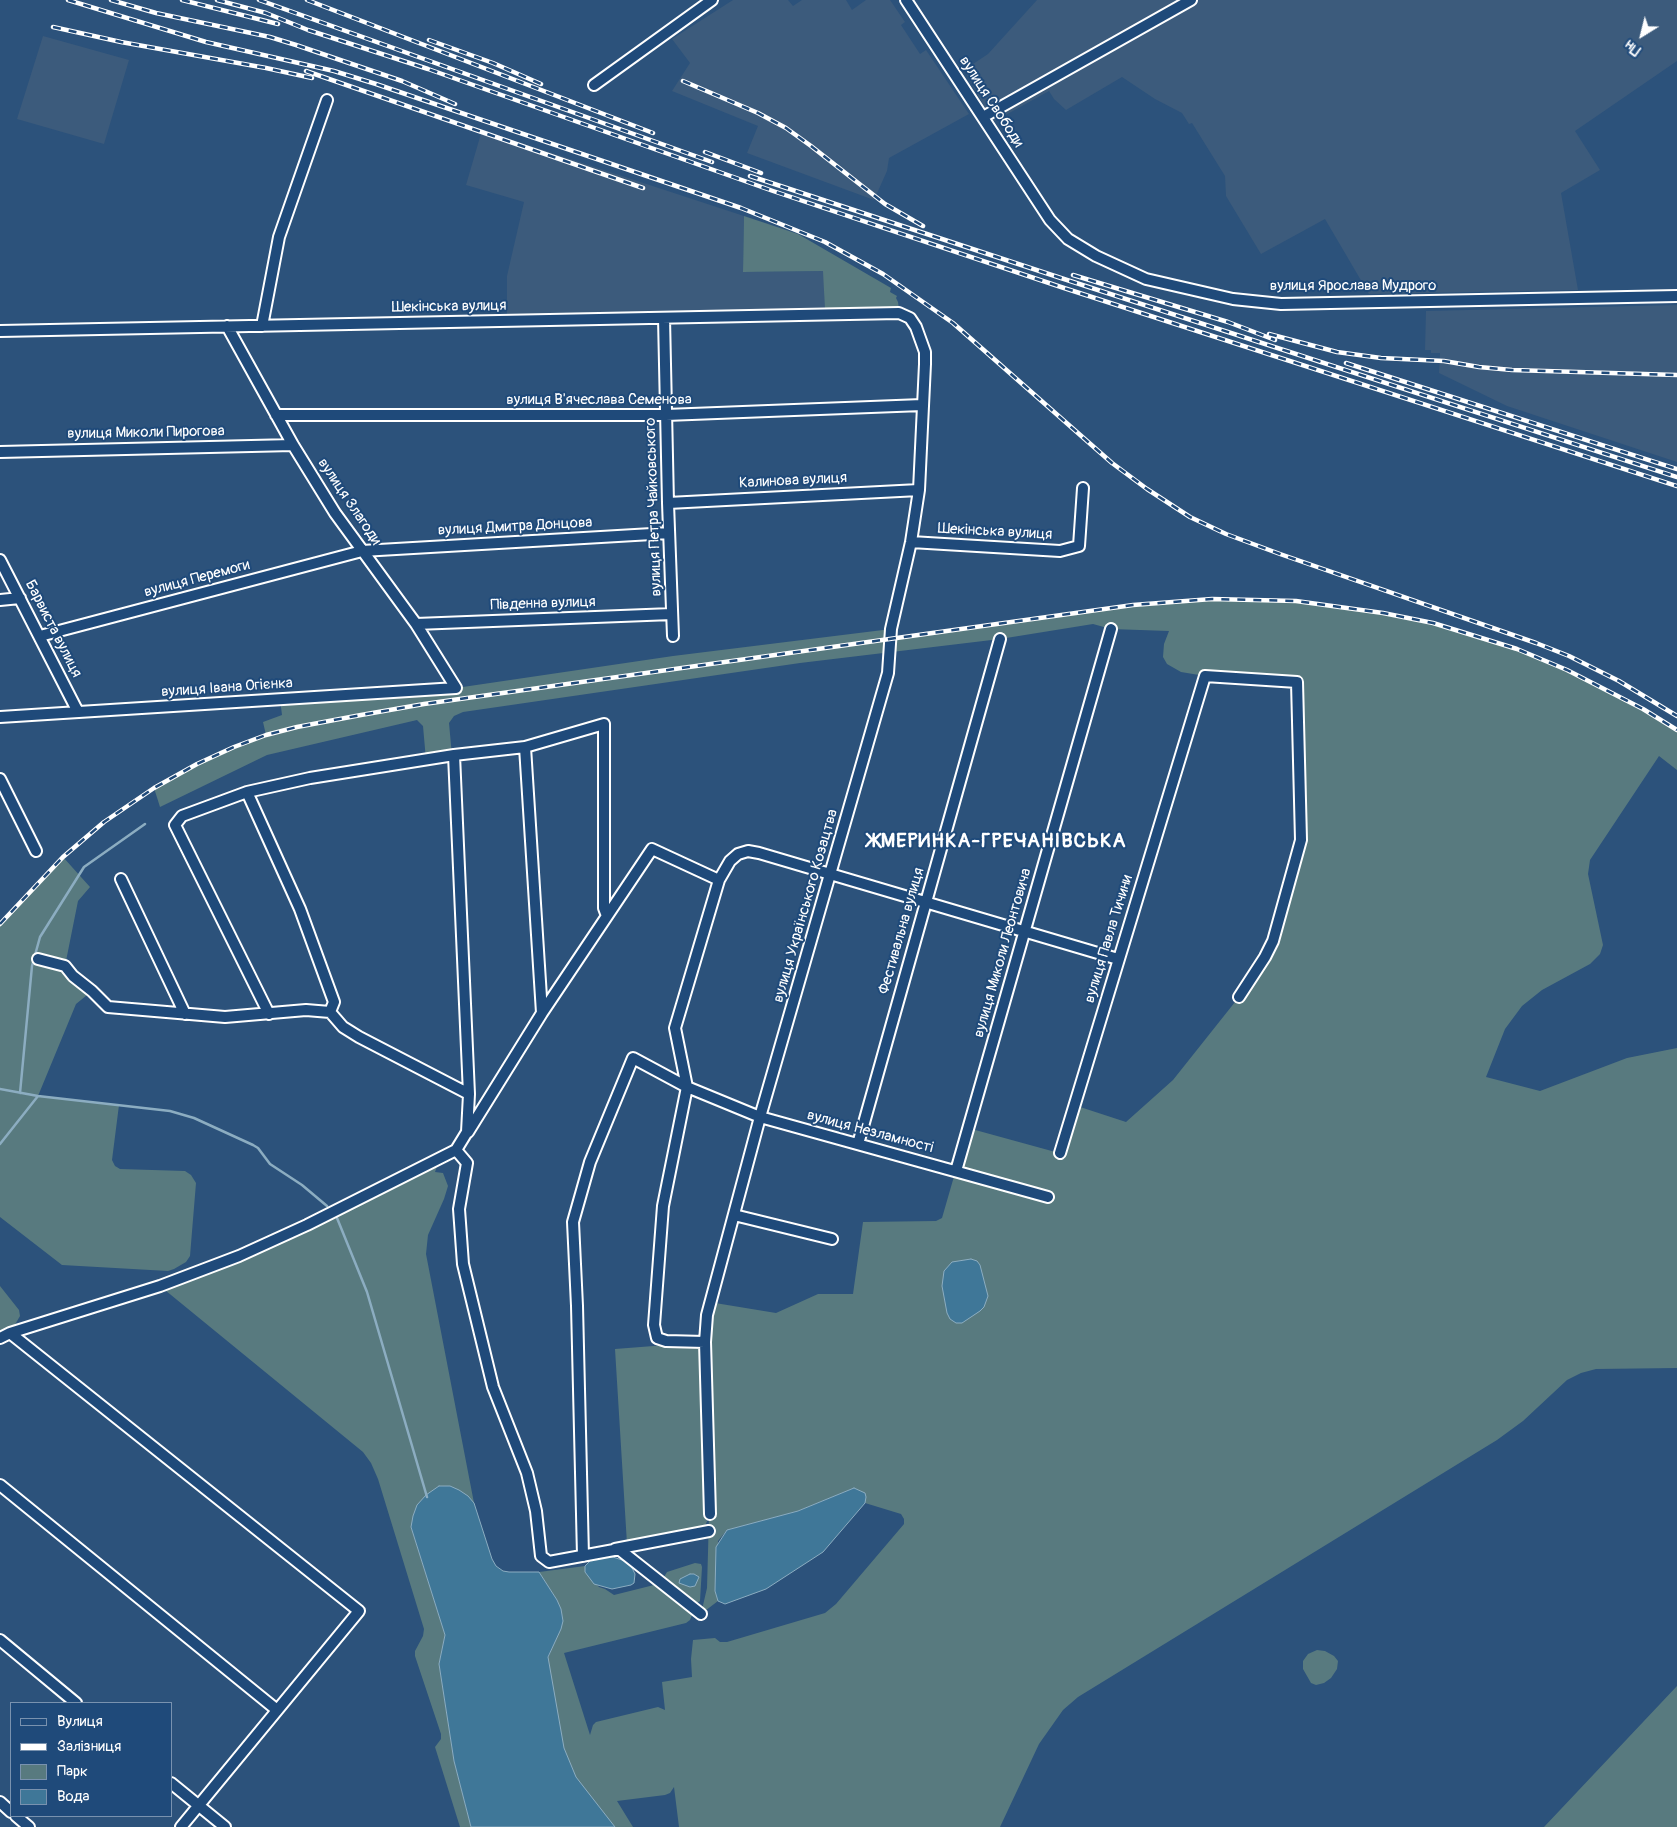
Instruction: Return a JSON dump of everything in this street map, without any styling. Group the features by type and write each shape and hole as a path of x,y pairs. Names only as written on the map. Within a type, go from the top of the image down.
{"street":[{"path":"594,85 712,0"},
{"name":"вулиця Свободи","path":"906,0 1050,220"},
{"path":"983,117 1190,0"},
{"path":"262,326 279,237 327,100"},
{"name":"вулиця Ярослава Мудрого","path":"1050,220 1068,239 1096,256 1146,279 1233,299 1281,304 1677,296"},
{"name":"Шекінська вулиця","path":"0,331 900,313"},
{"name":"вулиця Українського Козацтва","path":"710,1514 705,1342 709,1302 760,1117 888,673 891,629 911,542 919,490 925,352 916,327 910,318 900,313"},
{"name":"вулиця Петра Чайковського","path":"664,318 673,636"},
{"name":"вулиця Злагоди","path":"227,326 293,445 335,513 416,624 456,688"},
{"name":"вулиця В'ячеслава Семенова","path":"276,415 666,415 922,405"},
{"name":"вулиця Миколи Пирогова","path":"0,452 293,445"},
{"name":"Шекінська вулиця","path":"911,542 1060,550 1079,546 1083,488"},
{"name":"Калинова вулиця","path":"668,503 919,490"},
{"name":"вулиця Дмитра Донцова","path":"362,551 669,534"},
{"name":"вулиця Перемоги","path":"40,636 362,551"},
{"name":"Барвиста вулиця","path":"0,560 78,712"},
{"path":"0,600 20,598"},
{"name":"Південна вулиця","path":"416,624 672,614"},
{"name":"вулиця Миколи Леонтовича","path":"956,1171 1111,628"},
{"name":"Фестивальна вулиця","path":"858,1144 1000,639"},
{"name":"вулиця Павла Тичини","path":"1060,1153 1205,676 1296,682 1301,840 1273,941 1240,997"},
{"name":"вулиця Івана Огієнка","path":"0,717 456,688"},
{"path":"269,1014 175,825 182,816 247,792 310,778 454,755 525,747 604,724 604,908 607,916"},
{"path":"525,747 542,1013"},
{"path":"454,755 470,1094 468,1132"},
{"path":"0,779 36,851"},
{"path":"247,792 300,909 334,1002 330,1012"},
{"path":"0,1338 10,1332 160,1286 239,1256 307,1225 456,1150 542,1013 652,849 719,880"},
{"path":"705,1342 666,1341 657,1338 654,1325 663,1206 688,1087 675,1028 719,880 730,861 738,854 748,851 759,853 1118,959"},
{"path":"121,879 185,1014"},
{"path":"38,958 65,966 73,976 108,1007 225,1017 306,1010 330,1012 343,1027 359,1037 470,1094"},
{"name":"вулиця Незламності","path":"583,1556 577,1306 572,1222 590,1162 633,1058 688,1087 760,1117 1048,1197"},
{"path":"456,1150 467,1163 459,1210 463,1264 493,1387 527,1473 536,1511 541,1556 548,1562 709,1531"},
{"path":"734,1215 832,1239"},
{"path":"10,1332 359,1611 181,1827"},
{"path":"0,1484 277,1710"},
{"path":"614,1550 620,1550 626,1554 702,1614"},
{"path":"0,1640 75,1702"},
{"path":"172,1784 225,1827"},
{"path":"0,1802 10,1811"},
{"path":"17,1817 29,1827"}],"shaded area":[{"path":"733,0 788,0 793,6 802,0 846,0 852,10 866,0 890,0 905,22 901,25 920,54 926,50 969,114 889,158 887,171 874,200 747,153 758,126 672,91 690,63 672,39"},
{"path":"1037,0 1677,0 1677,61 1575,131 1600,170 1561,193 1578,290 1369,294 1325,219 1261,254 1226,196 1225,176 1192,123 1189,124 1182,113 1155,99 1122,77 1066,110 1054,99 1049,91 993,122 964,70 988,54"},
{"path":"43,36 129,60 104,144 17,119"},
{"path":"482,130 744,216 743,272 824,271 825,310 507,315 507,276 524,202 466,185"},
{"path":"1677,305 1677,462 1507,406 1439,373 1440,353 1431,353 1431,350 1425,350 1426,311"}],"green space":[{"path":"744,216 798,234 891,288 890,292 897,296 899,309 825,310 823,271 743,272"},
{"path":"1212,599 1262,599 1326,604 1383,613 1454,629 1517,649 1567,670 1643,709 1677,730 1677,770 1659,756 1590,860 1588,874 1603,945 1600,954 1590,964 1542,990 1522,1006 1505,1029 1486,1077 1540,1091 1627,1058 1677,1048 1677,1368 1596,1369 1581,1373 1567,1380 1523,1421 1497,1440 1078,1697 1063,1710 1039,1744 1000,1827 679,1827 674,1787 670,1793 665,1795 617,1801 633,1827 606,1827 571,1780 544,1668 563,1621 557,1600 539,1572 585,1566 585,1572 599,1587 614,1595 654,1585 692,1615 686,1623 564,1653 590,1735 596,1722 658,1707 665,1710 662,1682 692,1677 693,1640 715,1638 720,1642 727,1642 825,1613 836,1604 904,1524 901,1514 865,1503 866,1497 854,1488 798,1511 727,1530 718,1541 715,1590 718,1601 701,1614 707,1588 709,1516 704,1529 627,1544 615,1349 705,1342 709,1302 776,1313 818,1294 853,1294 863,1222 936,1221 942,1218 968,1128 1059,1153 1074,1105 1126,1122 1173,1080 1239,997 1265,957 1301,840 1297,683 1205,676 1181,672 1167,664 1163,657 1164,644 1169,631 1111,629 1093,624 1000,639 800,663 463,712 454,716 449,723 452,756 426,760 423,726 417,720 267,755 160,807 154,788 211,756 266,735 263,722 282,715 280,699 456,688 673,656 891,629 890,639 1133,605"},
{"path":"63,857 90,887 78,901 65,966 92,991 76,1004 38,1096 119,1105 112,1160 115,1166 120,1169 185,1171 191,1175 196,1183 190,1256 186,1262 168,1271 62,1265 0,1217 0,924"},
{"path":"440,1158 435,1172 443,1173 448,1186 428,1235 426,1254 474,1503 449,1494 411,1527 445,1635 439,1664 454,1761 471,1827 460,1827 435,1747 441,1739 441,1734 415,1656 415,1651 423,1636 424,1629 378,1479 371,1463 363,1452 160,1286 197,1273"},
{"path":"0,1286 19,1310 20,1316 10,1333 0,1338"},
{"path":"695,1563 701,1564 702,1567 700,1601 696,1604 664,1579 667,1572"},
{"path":"1317,1650 1325,1651 1334,1656 1338,1661 1337,1669 1331,1678 1324,1683 1316,1685 1311,1683 1303,1669 1303,1661 1308,1654"},
{"path":"1677,1686 1677,1827 1544,1827"}],"water":[{"path":"971,1259 977,1261 980,1265 988,1296 984,1307 980,1311 962,1323 956,1323 950,1319 947,1313 942,1286 944,1271 952,1262"},
{"path":"439,1486 450,1486 459,1490 474,1503 496,1566 503,1571 509,1572 539,1572 557,1600 563,1621 548,1657 564,1748 576,1777 615,1827 471,1827 454,1761 439,1664 445,1635 411,1527 417,1505 426,1495"},
{"path":"854,1488 865,1493 865,1503 823,1552 766,1589 725,1604 718,1601 715,1591 716,1547 727,1530 798,1511"},
{"path":"613,1557 630,1564 635,1574 634,1583 612,1589 594,1584 585,1572 585,1566 593,1558"},
{"path":"690,1574 699,1577 695,1586 690,1587 679,1583 680,1579"}],"waterway":[{"path":"20,1093 32,966 40,937 84,867 145,824"},
{"path":"0,1089 38,1096 170,1111 194,1118 258,1148 270,1164 302,1185 327,1206"},
{"path":"0,1144 38,1096"},
{"path":"337,1218 367,1292 427,1497"}],"railway":[{"path":"68,0 206,42 334,71 376,84 741,208 825,242 883,274 953,323 1112,463 1190,517 1226,534 1280,554 1569,656 1619,681 1677,716"},
{"path":"111,0 156,13 270,37 402,81 455,104"},
{"path":"182,0 278,24"},
{"path":"217,0 266,13 308,30 428,69 773,191 1064,288 1677,486"},
{"path":"259,0 712,162"},
{"path":"307,0 653,133"},
{"path":"53,27 121,42 312,78"},
{"path":"429,40 493,63 541,84"},
{"path":"306,71 643,188"},
{"path":"683,81 758,113 786,128 885,204 923,226"},
{"path":"705,152 761,173"},
{"path":"750,176 1677,477"},
{"path":"1073,275 1228,322 1275,340"},
{"path":"1269,334 1337,352 1381,358 1444,361 1512,370 1677,375"},
{"path":"1346,363 1677,469"},
{"path":"0,924 63,857 104,822 154,788 197,764 266,735 297,727 424,704 1133,605 1212,599 1296,601 1383,613 1433,623 1517,649 1567,670 1643,709 1677,730"}],"district":[{"name":"ЖМЕРИНКА-ГРЕЧАНІВСЬКА","path":"997,842"}]}
